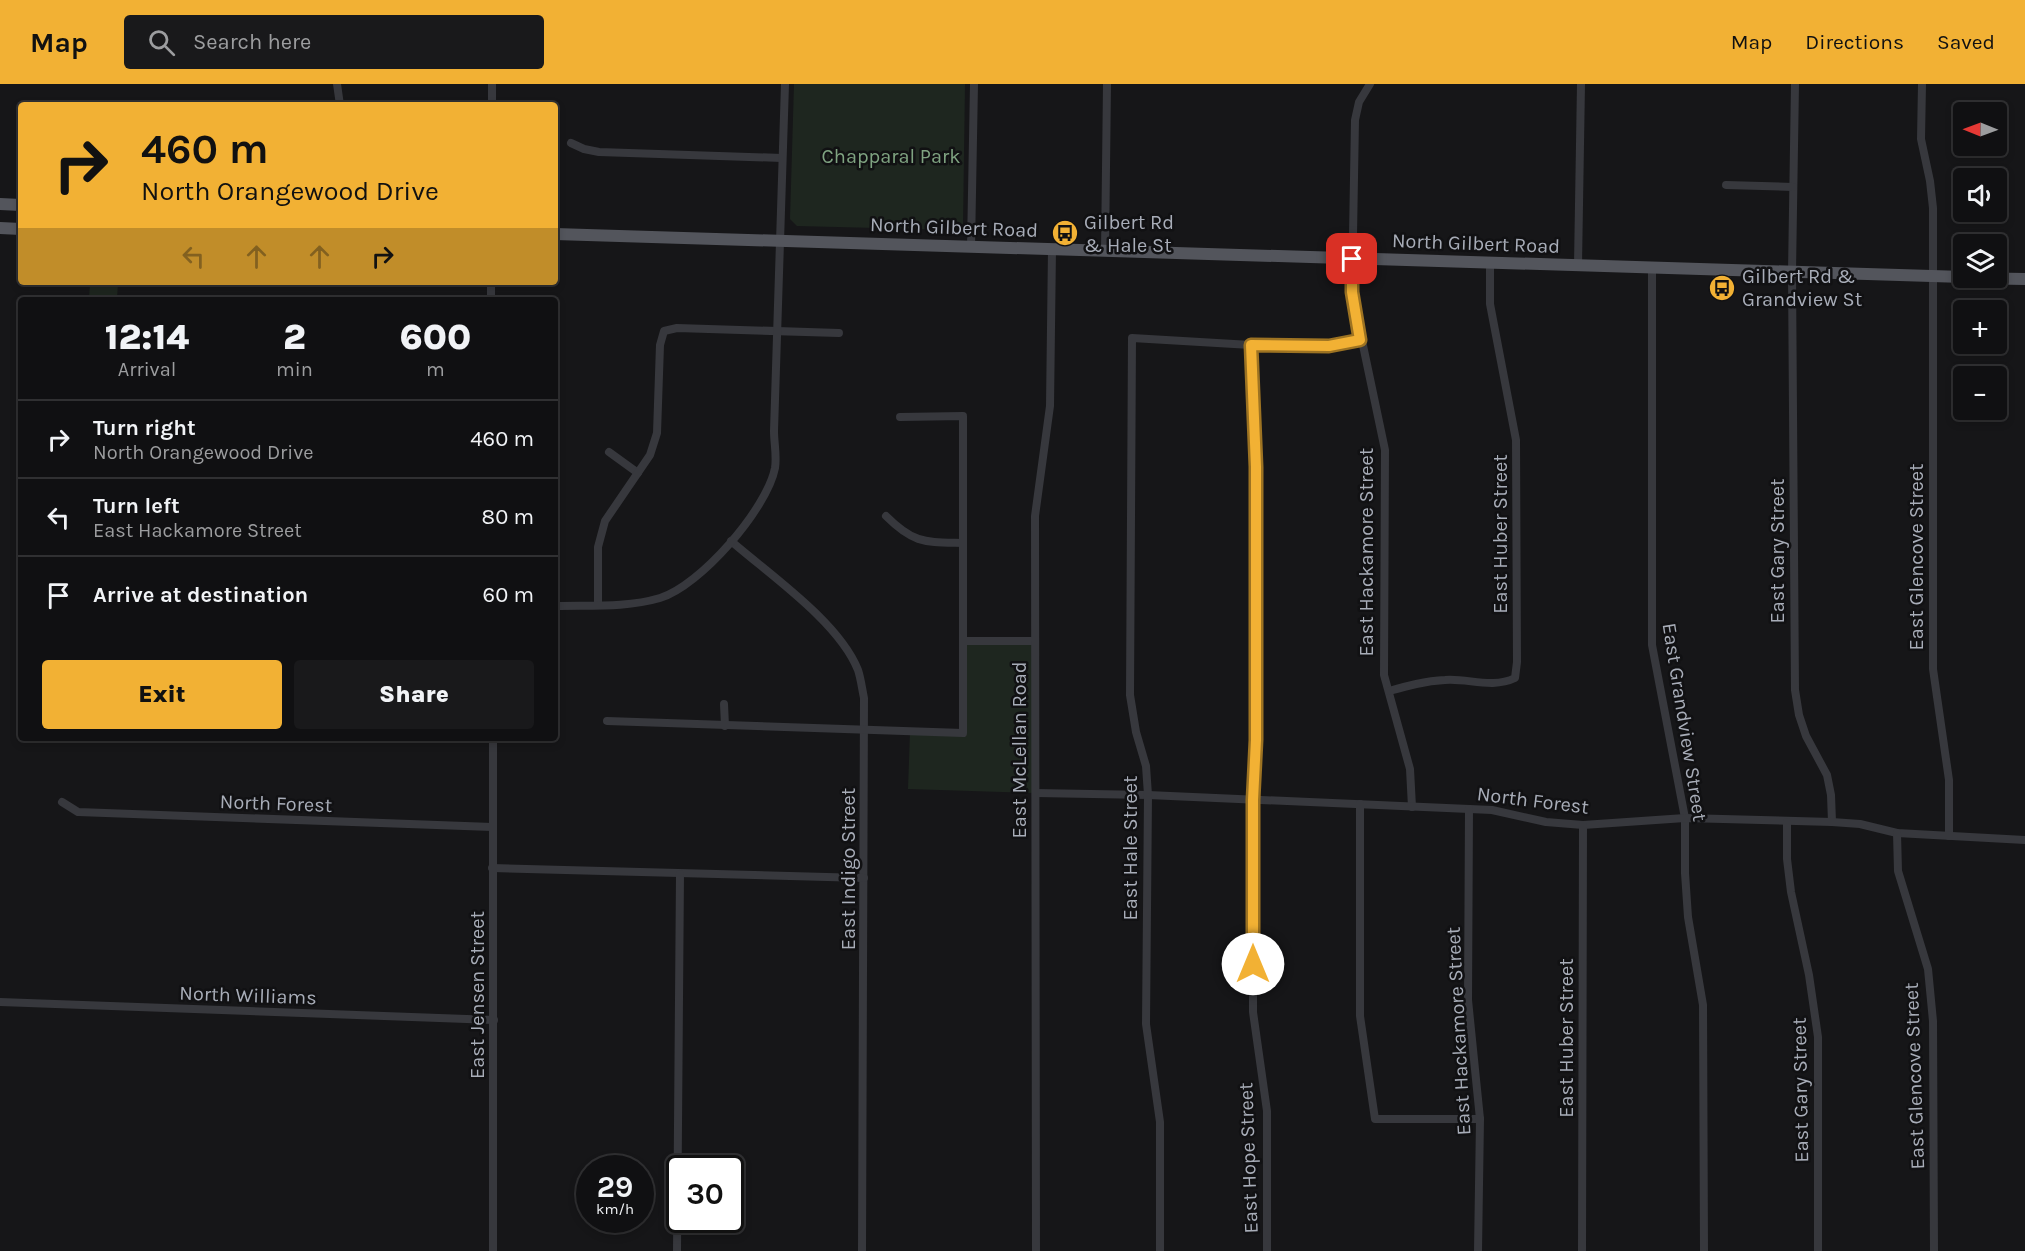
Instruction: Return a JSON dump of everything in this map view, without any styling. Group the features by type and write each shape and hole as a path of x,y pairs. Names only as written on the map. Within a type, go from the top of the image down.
{"main road":[{"path":"0,204 18,205"},
{"path":"0,228 18,229"},
{"name":"North Gilbert Road","path":"558,234 1953,278"},
{"name":"North Gilbert Road","path":"2007,279 2025,279"}],"street":[{"path":"337,84 339,102"},
{"path":"492,84 492,102"},
{"path":"558,606 643,602 661,598 681,589 702,573 730,541 759,506 768,488 775,467 785,84"},
{"path":"971,247 974,84"},
{"path":"1105,251 1107,84"},
{"name":"East Hackamore Street","path":"1370,84 1359,102 1355,120 1352,292 1360,340 1385,450 1383,675 1410,769 1412,807"},
{"path":"1578,266 1581,84"},
{"name":"East Gary Street","path":"1795,84 1792,272 1795,690 1798,715 1806,736 1827,775 1831,795 1832,822"},
{"name":"East Glencove Street","path":"1922,84 1921,139 1933,208 1934,669 1949,780 1949,836"},
{"path":"571,142 584,149 599,152 783,158"},
{"path":"1726,185 1793,187"},
{"name":"East McLellan Road","path":"1036,1251 1035,516 1050,406 1052,249"},
{"name":"East Huber Street","path":"1389,692 1439,680 1496,684 1515,678 1517,662 1516,440 1490,304 1490,263"},
{"name":"East Grandview Street","path":"1652,268 1652,645 1685,818 1688,917 1703,1005 1704,1251"},
{"path":"598,605 598,547 606,521 650,455 657,433 660,345 664,331 677,328 840,333"},
{"name":"East Hale Street","path":"1160,1251 1160,1122 1146,1024 1148,795 1146,766 1136,732 1130,695 1132,338 1251,345"},
{"path":"1251,345 1329,346 1360,340"},
{"name":"East Hope Street","path":"1251,345 1256,467 1253,1012 1267,1112 1267,1251"},
{"path":"607,721 963,733 963,416 900,417"},
{"path":"609,452 638,473"},
{"path":"886,516 900,531 915,539 934,543 963,543"},
{"name":"East Indigo Street","path":"730,541 821,618 843,643 858,670 864,698 862,1251"},
{"path":"963,641 1035,641"},
{"path":"724,704 725,726"},
{"name":"East Jensen Street","path":"493,741 493,1251"},
{"name":"North Forest","path":"1036,793 1148,795 1469,808 1492,810 1546,822 1583,825 1685,818 1832,822 1860,824 1897,833 2025,840"},
{"name":"North Forest","path":"62,802 78,812 492,827"},
{"path":"1360,804 1360,1016 1375,1119 1480,1119"},
{"name":"East Hackamore Street","path":"1469,808 1468,1000 1480,1119 1478,1251"},
{"name":"East Gary Street","path":"1787,822 1787,859 1791,892 1809,975 1818,1037 1818,1251"},
{"name":"East Huber Street","path":"1582,1251 1583,825"},
{"name":"East Glencove Street","path":"1897,833 1898,871 1928,969 1933,1021 1934,1251"},
{"path":"492,868 864,878"},
{"path":"677,1251 680,874"},
{"name":"North Williams","path":"0,1002 494,1020"}],"green space":[{"name":"Chapparal Park","path":"794,84 965,84 963,225 956,230 797,226 790,219"},
{"path":"90,285 118,285 117,297 89,297"},
{"path":"963,641 1035,641 1036,793 908,789 910,732 963,733"}],"place":[{"name":"Gilbert Rd & Hale St","path":"1065,233"},
{"name":"Gilbert Rd & Grandview St","path":"1722,288"}],"route":[{"path":"1253,964 1256,467 1251,345 1329,346 1360,340 1353,303 1352,259"}]}
